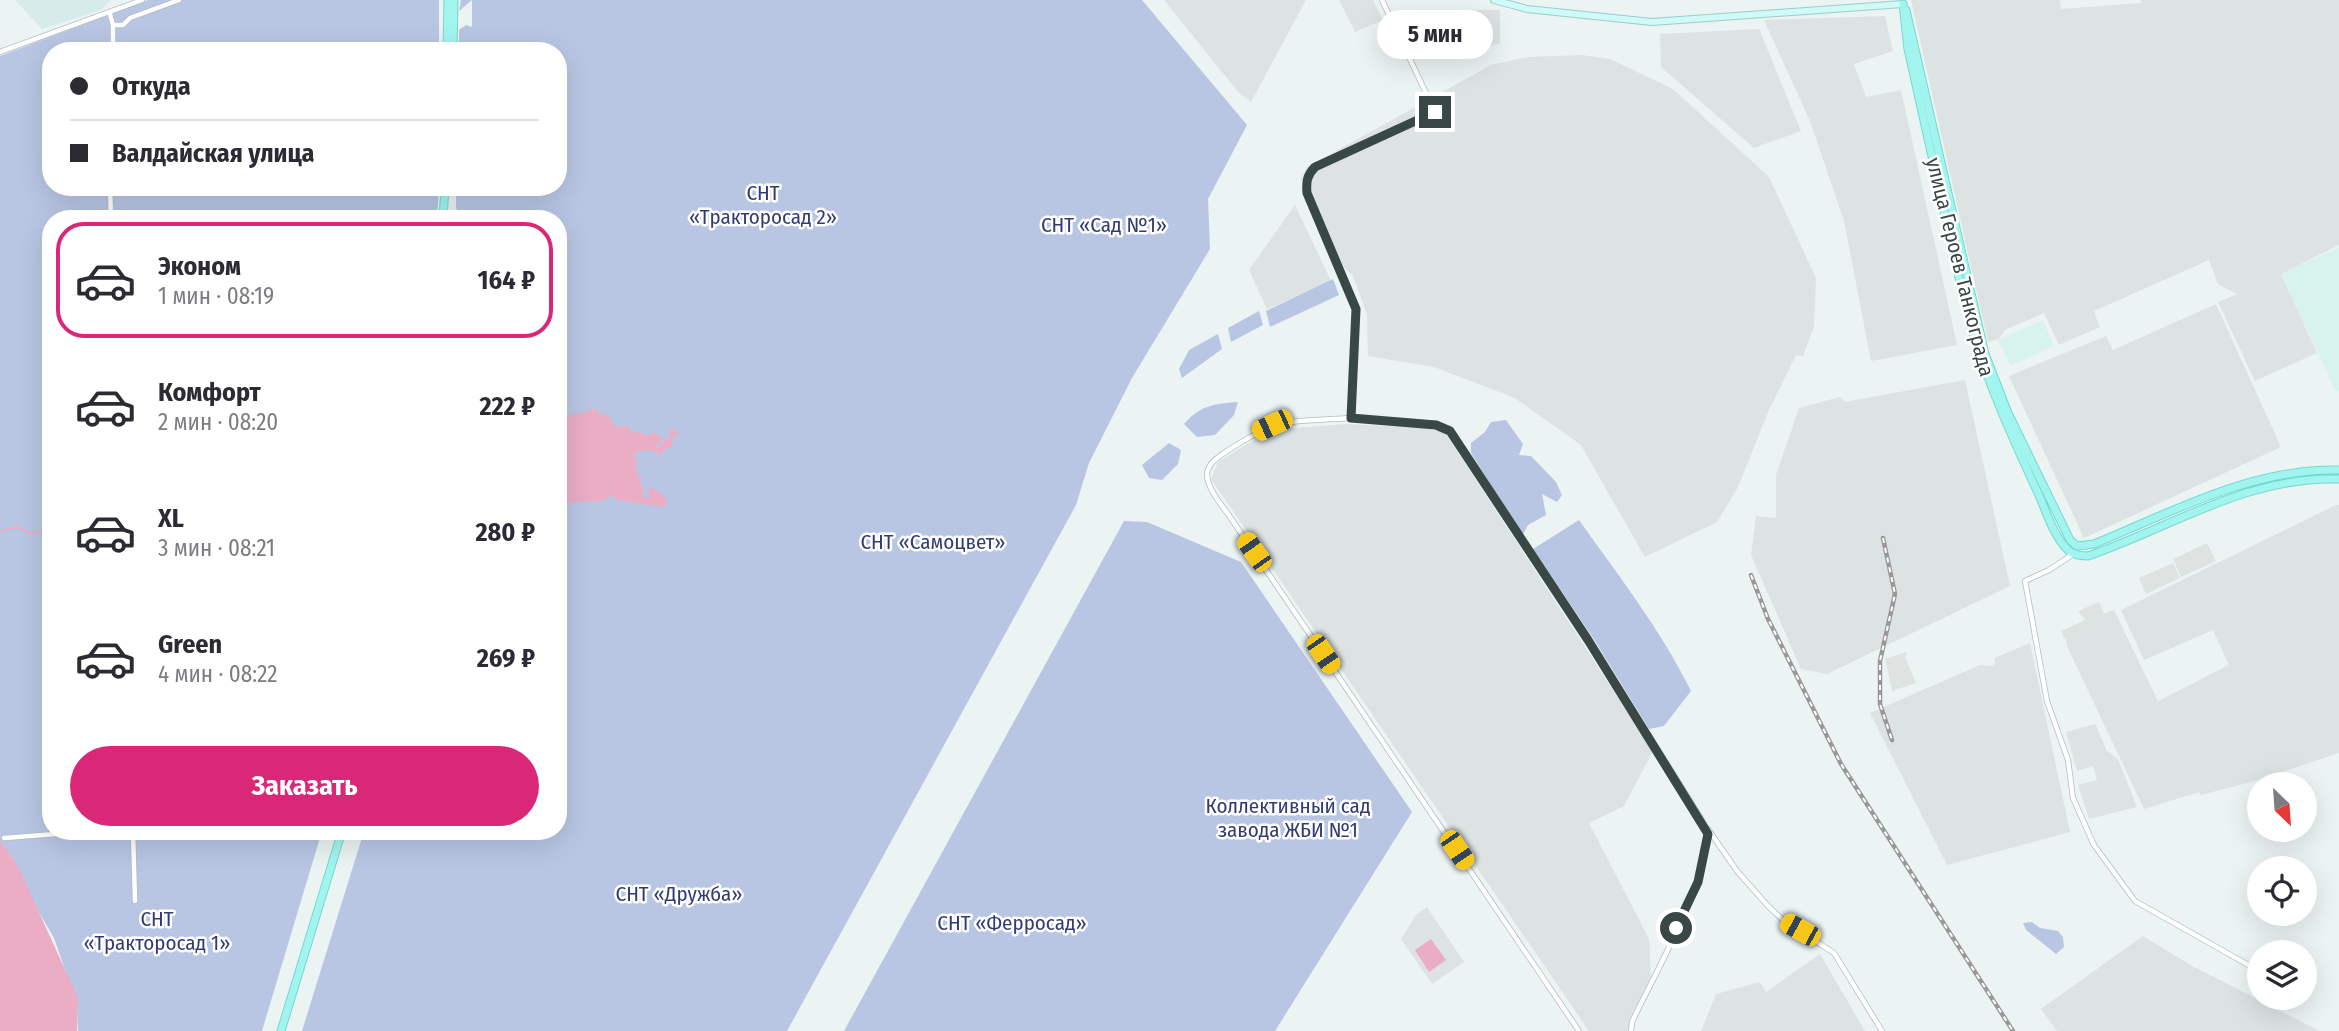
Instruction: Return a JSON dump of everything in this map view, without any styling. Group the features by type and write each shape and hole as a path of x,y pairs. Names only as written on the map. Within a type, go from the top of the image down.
{"main road":[{"path":"447,42 448,0"},
{"path":"453,42 454,0"},
{"name":"улица Героев Танкограда","path":"1903,2 1903,18 1915,81 1968,318 1979,356 2001,415 2056,532 2069,551 2076,550"},
{"path":"2076,550 2247,482 2281,475 2339,470"},
{"path":"2076,550 2094,553 2248,491 2301,480 2339,479"},
{"path":"281,1031 339,840"}],"street":[{"path":"0,52 110,14 142,0"},
{"path":"113,25 122,25 130,18 180,0"},
{"path":"1351,418 1356,309 1307,193 1306,183 1309,173 1315,167 1435,112 1382,0"},
{"path":"1494,0 1527,9 1652,22 1903,2"},
{"path":"110,14 113,42"},
{"path":"1579,1031 1210,487 1207,477 1212,463 1255,432 1283,421 1351,418 1436,425 1450,431 1737,871 1784,921 1834,953 1882,1031"},
{"path":"2076,550 2025,581 2047,702 2068,760 2073,798 2085,830 2135,901 2247,964"},
{"path":"1631,1031 1632,1022 1698,882 1707,850 1708,834 1704,822"},
{"path":"4,838 42,835"},
{"path":"133,840 135,901"}],"shaded area":[{"path":"15,0 111,0 101,10 42,29"},
{"path":"1164,0 1306,0 1251,102 1239,93"},
{"path":"1339,0 1373,0 1383,20 1355,32"},
{"path":"1911,0 2060,0 2061,9 2141,3 2141,0 2339,0 2339,245 2281,274 2317,353 2255,381 2218,302 2237,294 2218,284 2209,260 2094,311 2100,327 2059,345 2044,313 2005,330 1999,339 1988,342"},
{"path":"1454,10 1500,10 1500,43 1461,56 1441,16"},
{"path":"1885,16 1893,51 1854,64 1866,97 1901,90 1957,345 1871,361 1844,221 1810,121 1764,20"},
{"path":"1759,29 1801,131 1754,148 1661,67 1660,34"},
{"path":"1582,55 1610,59 1673,89 1769,177 1816,278 1814,327 1803,356 1796,355 1769,410 1738,487 1717,522 1645,557 1581,445 1515,398 1434,367 1368,356 1367,314 1353,276 1343,266 1301,179 1307,167 1491,65 1527,57"},
{"path":"1295,205 1331,281 1267,309 1249,270"},
{"path":"2339,248 2339,390 2336,392 2281,273"},
{"path":"2216,304 2281,447 2084,538 2009,376 2106,336 2113,350"},
{"path":"2043,320 2054,346 2010,366 1998,340"},
{"path":"1965,380 2010,586 1827,674 1801,669 1751,555 1756,516 1776,518 1776,475 1799,408 1840,397 1845,402"},
{"path":"590,407 590,411 597,408 598,413 609,415 615,427 628,426 632,433 639,431 644,435 651,435 653,432 663,439 656,446 658,448 664,440 669,440 669,430 675,429 676,433 681,434 673,438 672,446 660,456 646,450 633,456 638,461 635,467 638,469 637,475 642,479 639,484 643,487 643,497 649,499 649,487 668,503 663,507 618,500 610,494 609,498 600,501 567,503 567,418 587,412"},
{"path":"1346,424 1434,428 1446,434 1653,751 1624,806 1589,823 1649,939 1651,981 1627,1031 1589,1031 1211,479 1218,462 1270,430"},
{"path":"2339,505 2339,753 2282,772 2247,772 2247,783 2201,795 2199,792 2144,809 2067,646 2066,638 2087,628 2095,617 2114,610 2158,701 2229,665 2213,630 2144,660 2121,610"},
{"path":"2207,543 2216,561 2181,577 2173,559"},
{"path":"2173,563 2180,578 2146,594 2139,578"},
{"path":"2099,602 2104,613 2095,617 2087,628 2065,639 2061,631 2085,620 2078,611"},
{"path":"2030,643 2070,832 1947,865 1870,713 1980,665 1992,666 1995,664 1995,658"},
{"path":"1907,652 1905,657 1916,683 1892,691 1885,659"},
{"path":"2095,724 2107,751 2118,759 2137,807 2089,819 2078,785 2097,780 2093,766 2077,771 2066,732"},
{"path":"0,841 18,866 78,998 77,1031 0,1031"},
{"path":"1427,907 1464,962 1432,984 1401,939 1416,915"},
{"path":"2143,936 2192,966 2247,994 2247,1010 2279,1010 2320,1031 2057,1031 2041,1009"},
{"path":"1431,939 1446,960 1429,972 1415,950"},
{"path":"1820,954 1865,1031 1701,1031 1716,994 1760,982 1766,992"}],"green space":[{"name":"СНТ «Тракторосад 1»","path":"148,0 439,0 439,42 42,42 42,196 438,196 438,210 42,210 42,840 319,840 262,1031 78,1031 77,1004 54,938 0,845 0,56"},
{"path":"461,0 472,0 459,11"},
{"path":"472,0 1142,0 1247,125 1208,199 1210,249 1132,378 1089,463 1076,505 787,1031 302,1031 361,840 567,840 567,210 457,210 456,196 567,196 567,42 459,42 459,30 466,25 472,27"},
{"path":"1333,279 1339,295 1270,327 1266,311"},
{"path":"1259,311 1263,325 1231,342 1228,328"},
{"path":"1218,334 1222,349 1182,378 1179,369 1189,350"},
{"path":"1238,402 1234,415 1215,435 1197,437 1184,424 1208,407"},
{"path":"1506,420 1523,444 1519,455 1531,456 1556,482 1562,495 1557,502 1542,494 1546,515 1528,525 1522,536 1471,453 1471,443 1485,432 1491,422"},
{"path":"1169,443 1181,450 1178,464 1162,480 1149,478 1142,465"},
{"path":"1579,520 1653,625 1691,691 1664,726 1649,729 1593,638 1533,549"},
{"path":"1124,521 1147,522 1241,562 1412,812 1275,1031 844,1031"},
{"path":"2032,922 2040,928 2058,931 2063,937 2064,947 2056,954 2026,930 2023,923"}],"waterway":[{"path":"0,531 17,527 29,533 42,532"}],"railway":[{"path":"1883,538 1895,594 1880,661 1880,704 1892,740"},
{"path":"1751,575 1768,619 1841,764 2013,1031"}],"route":[{"path":"1435,112 1315,167 1309,173 1306,183 1307,193 1356,309 1351,418 1436,425 1450,431 1704,822 1708,834 1707,850 1698,882 1676,928"}],"park label":[{"name":"СНТ «Тракторосад 2»","path":"763,205"},
{"name":"СНТ «Сад №1»","path":"1104,225"},
{"name":"СНТ «Самоцвет»","path":"933,542"},
{"name":"Коллективный сад завода ЖБИ №1","path":"1288,818"},
{"name":"СНТ «Дружба»","path":"679,894"},
{"name":"СНТ «Ферросад»","path":"1012,923"}]}
